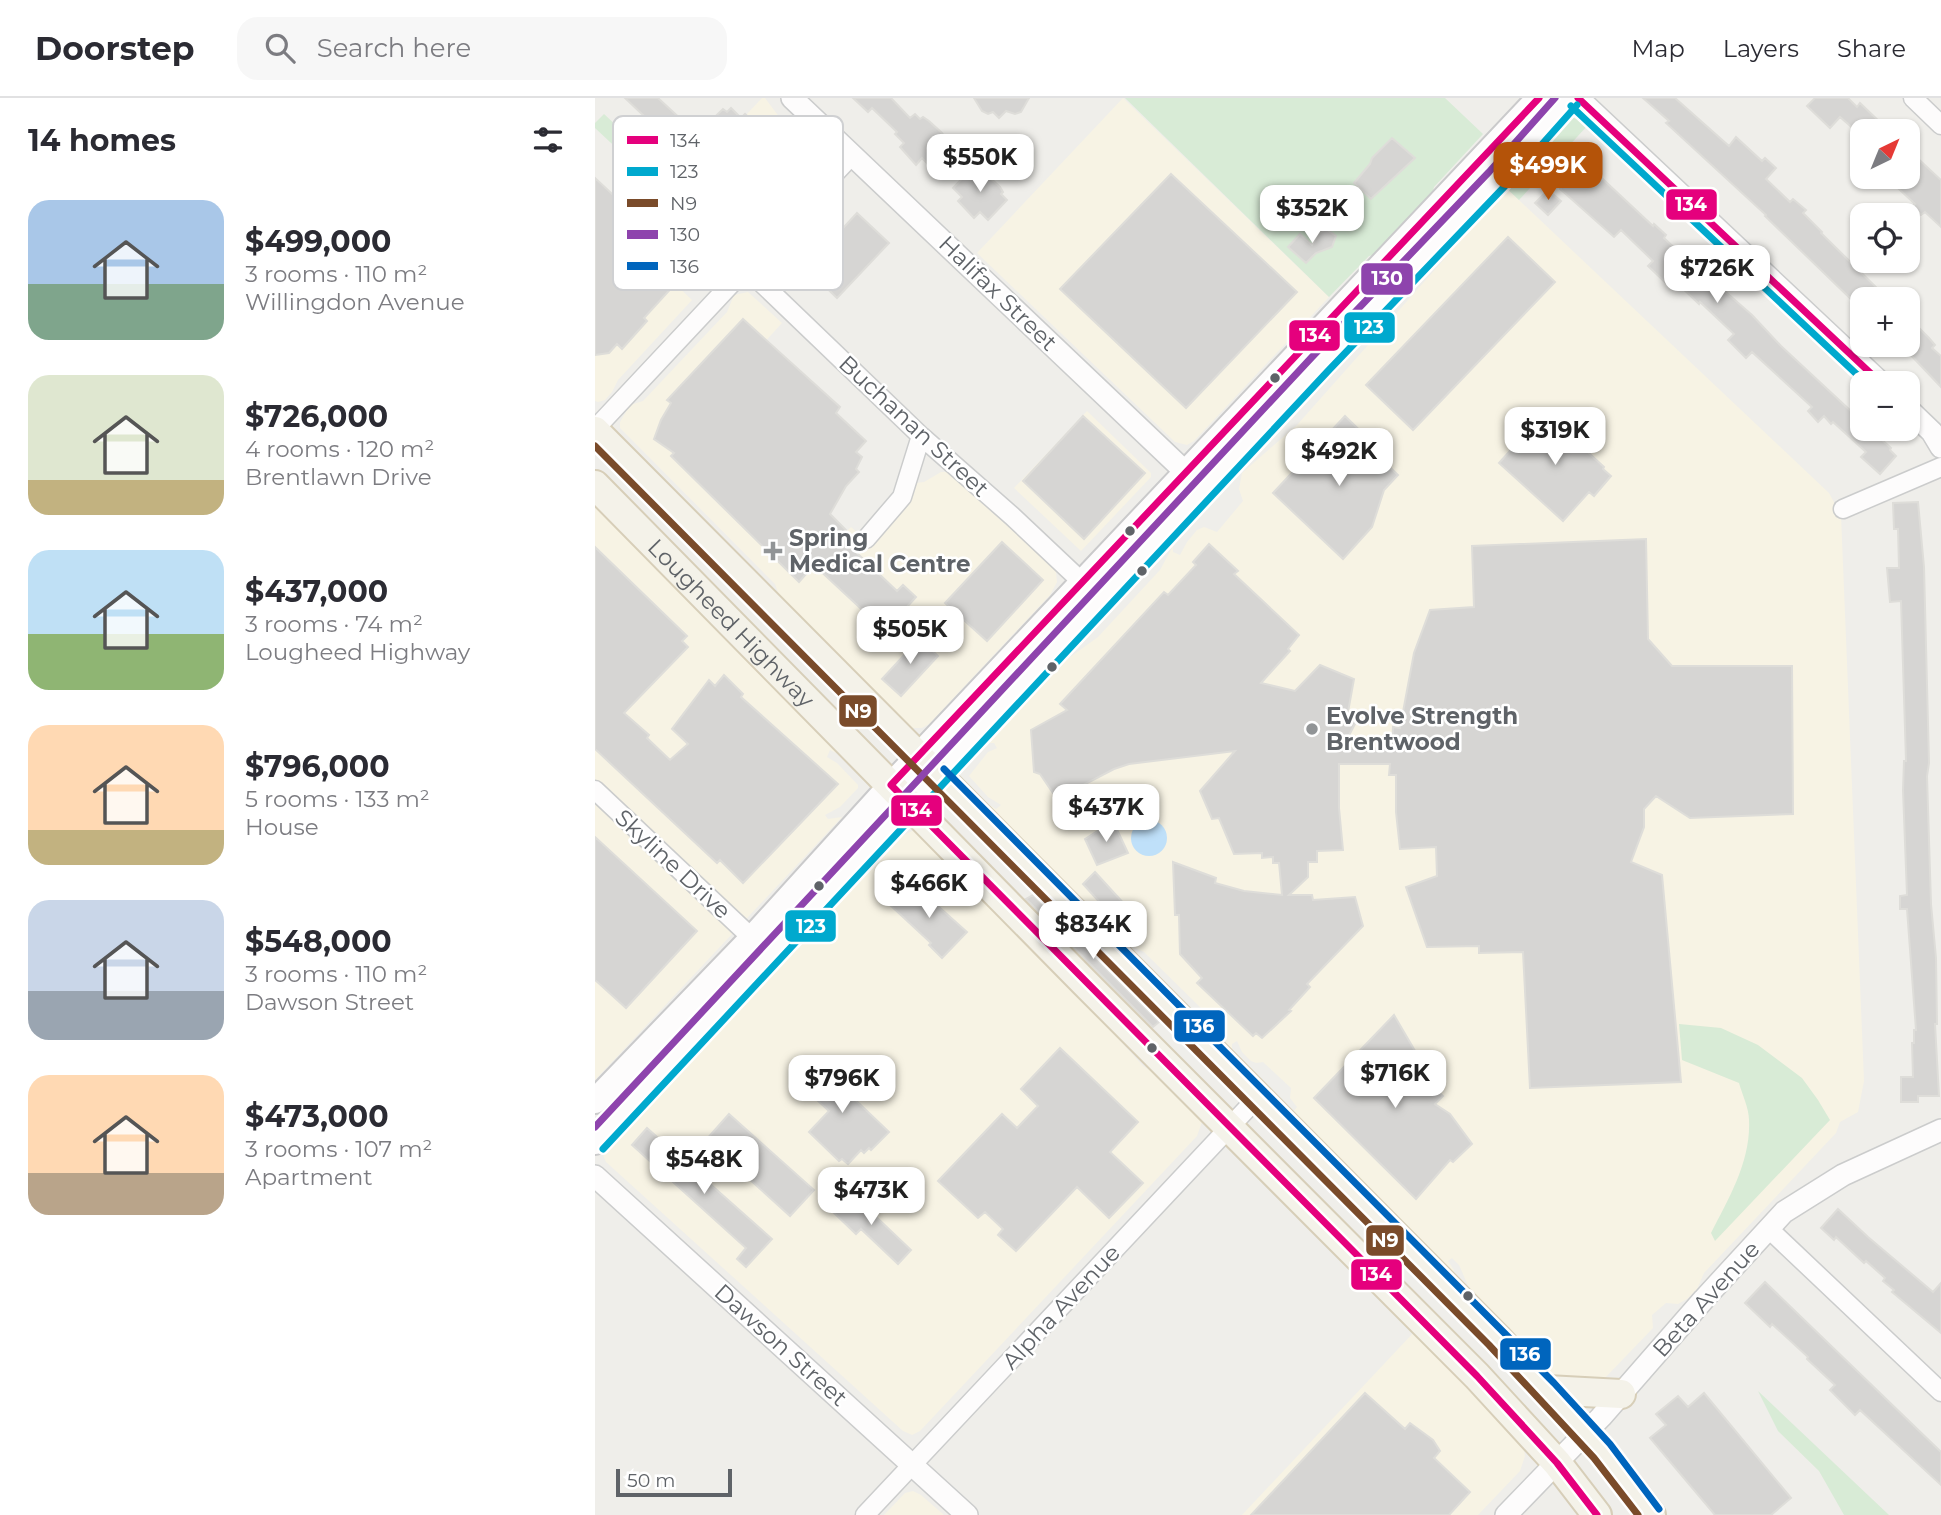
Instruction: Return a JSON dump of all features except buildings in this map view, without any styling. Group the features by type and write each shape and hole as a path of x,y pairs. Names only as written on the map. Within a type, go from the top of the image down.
{"main road":[{"path":"595,1142 911,805 928,766 1082,582 1539,98"},
{"path":"595,1101 751,938 891,785 928,766 1204,490 1497,179 1569,98"},
{"name":"Lougheed Highway","path":"595,430 1546,1390 1586,1433 1651,1515"},
{"name":"Lougheed Highway","path":"595,485 1477,1376 1557,1463 1597,1515"},
{"path":"1546,1390 1621,1394"}],"street":[{"name":"Halifax Street","path":"792,98 811,116"},
{"path":"1579,98 1868,371"},
{"path":"1913,98 1941,125"},
{"name":"Halifax Street","path":"843,146 1204,490"},
{"path":"843,165 852,155"},
{"path":"595,430 727,290"},
{"name":"Buchanan Street","path":"769,290 921,436 1082,582"},
{"path":"1920,420 1932,432 1941,447"},
{"path":"866,539 902,497 921,436"},
{"path":"1843,509 1941,467"},
{"name":"Skyline Drive","path":"595,790 751,938"},
{"name":"Alpha Avenue","path":"865,1515 1257,1098"},
{"name":"Beta Avenue","path":"1506,1515 1586,1433 1784,1212 1843,1175 1941,1130"},
{"name":"Dawson Street","path":"595,1176 967,1515"},
{"path":"1769,1229 1941,1392"}],"shaded area":[{"path":"765,98 778,116 745,116"},
{"path":"1123,98 1329,297 1194,441 1187,445 1175,442 977,253"},
{"path":"1503,185 1829,493 1841,515 1864,1081 1858,1112 1840,1122 1836,1133 1704,1273 1697,1289 1687,1299 1678,1304 1666,1303 1652,1315 1653,1328 1603,1380 1557,1379 1551,1374 1470,1290 1459,1265 1452,1258 1448,1261 1453,1272 1293,1112 1297,1107 1290,1098 1291,1088 1263,1062 1251,1061 1242,1052 1237,1041 1232,1044 1232,1051 1205,1012 1144,952 1124,943 989,808 991,806 996,809 1001,805 988,797 969,776 988,752 997,748 994,743 987,743 1062,663 1098,637 1160,570 1173,546 1173,552 1180,555 1197,530 1204,527 1217,532 1243,501 1239,489 1242,473 1297,425 1495,202"},
{"path":"595,207 613,224 613,290 682,290 692,300 618,380 605,400 595,401"},
{"path":"748,292 782,323 725,386 826,553 851,527 865,539 915,483 924,482 941,472 949,472 1054,566 1057,582 1050,595 929,724 922,728 910,728 780,598 775,584 620,428 620,422 630,405 643,401 727,312 734,295"},
{"path":"1087,411 1151,473 1151,477 1081,551 1014,488"},
{"path":"595,505 836,752 830,750 827,757 837,763 858,788 840,807 825,815 828,819 842,817 595,1080"},
{"path":"914,830 1050,963 1143,1066 1167,1080 1201,1117 1202,1122 1197,1136 920,1431 912,1435 903,1431 606,1162 603,1155 898,838"},
{"path":"1415,1331 1518,1440 1525,1456 1520,1471 1478,1515 1242,1515"},
{"path":"913,1491 944,1515 884,1515 905,1493"}],"green space":[{"path":"1125,98 1445,98 1483,134 1434,187 1431,198 1379,254 1369,256 1329,297"},
{"path":"604,114 613,122 613,145 595,128 595,123"},
{"path":"1574,118 1589,124 1519,200 1503,185 1566,119"},
{"path":"1679,1024 1721,1028 1758,1045 1802,1078 1830,1120 1715,1241 1711,1233 1743,1165 1749,1135 1749,1115 1739,1083 1682,1060"},
{"path":"1758,1391 1889,1515 1844,1515 1819,1471 1778,1431"}],"water":[{"path":"1149,820 1162,825 1167,838 1162,851 1149,856 1136,851 1131,838 1136,825"}],"transit line":[{"name":"134","path":"1539,98 891,785 1477,1376 1557,1463 1597,1515"},
{"name":"130","path":"595,1127 1312,357 1489,172 1555,98"},
{"name":"134","path":"1578,98 1868,371"},
{"name":"123","path":"603,1149 1328,371 1505,186 1577,105"},
{"name":"123","path":"1571,106 1853,371"},
{"name":"N9","path":"595,446 1489,1345 1594,1458 1638,1515"},
{"name":"136","path":"944,769 1554,1383 1610,1444 1659,1509"}],"place":[{"name":"Spring Medical Centre","path":"773,551"},
{"name":"Evolve Strength Brentwood","path":"1312,729"}]}
